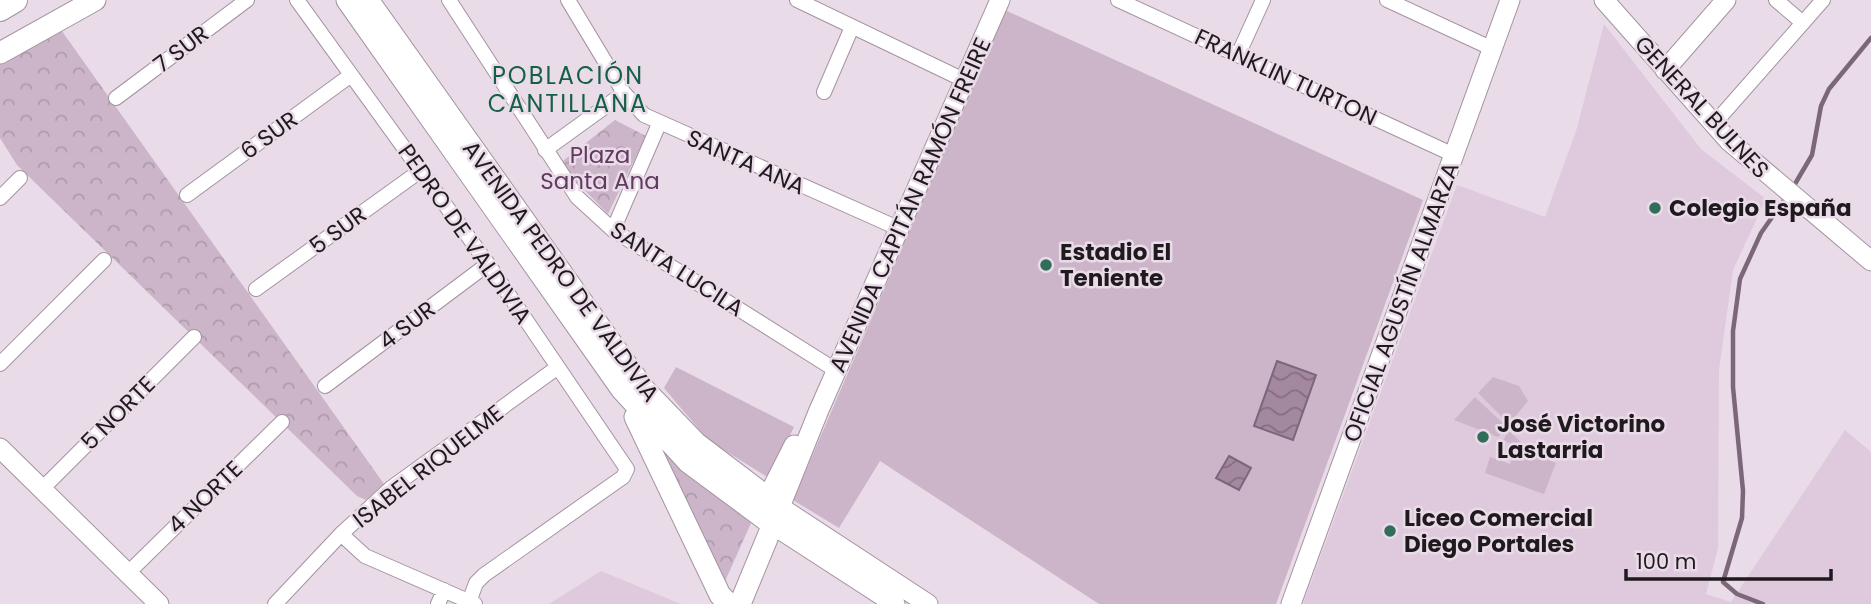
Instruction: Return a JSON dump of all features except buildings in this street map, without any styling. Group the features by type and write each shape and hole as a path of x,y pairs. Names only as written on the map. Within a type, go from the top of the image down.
{"highway":[{"path":"0,9 15,0"}],"main road":[{"path":"0,53 95,0"},
{"path":"331,0 393,65"},
{"name":"AVENIDA PEDRO DE VALDIVIA","path":"347,0 622,390 688,462 770,511"},
{"name":"AVENIDA PEDRO DE VALDIVIA","path":"368,0 644,389 696,443 770,511"},
{"name":"AVENIDA PEDRO DE VALDIVIA","path":"622,390 730,604"},
{"name":"AVENIDA CAPITÁN RAMÓN FREIRE","path":"730,604 770,511"}],"street":[{"name":"7 SUR","path":"116,98 247,0"},
{"name":"PEDRO DE VALDIVIA","path":"297,0 488,264 625,465 626,472 484,575 476,583 472,603"},
{"name":"SANTA LUCILA","path":"449,0 577,197 613,230 837,371"},
{"name":"SANTA ANA","path":"568,0 624,93 637,109 659,124 900,229"},
{"path":"797,0 966,81"},
{"name":"AVENIDA CAPITÁN RAMÓN FREIRE","path":"770,511 837,371 1000,0"},
{"name":"FRANKLIN TURTON","path":"1118,0 1454,155"},
{"path":"1238,55 1264,0"},
{"path":"1387,0 1403,3 1493,49"},
{"name":"OFICIAL AGUSTÍN ALMARZA","path":"1291,604 1510,0"},
{"name":"GENERAL BULNES","path":"1604,0 1713,125 1788,194 1871,261"},
{"path":"1665,70 1726,0"},
{"path":"1776,0 1803,23"},
{"path":"1713,125 1823,0"},
{"path":"824,92 852,27"},
{"name":"6 SUR","path":"187,195 351,75"},
{"path":"545,150 624,93"},
{"path":"613,230 659,124"},
{"name":"5 SUR","path":"256,289 420,171"},
{"path":"0,198 20,178"},
{"path":"0,364 104,260"},
{"name":"4 SUR","path":"325,386 488,264"},
{"name":"5 NORTE","path":"42,489 194,337"},
{"name":"ISABEL RIQUELME","path":"275,604 341,534 391,488 558,367"},
{"name":"4 NORTE","path":"128,573 282,422"},
{"path":"0,448 159,604"},
{"name":"AVENIDA PEDRO DE VALDIVIA","path":"770,511 895,604"},
{"name":"AVENIDA PEDRO DE VALDIVIA","path":"770,511 928,604"},
{"path":"341,534 365,556 441,597 472,603"}],"shaded area":[{"path":"1604,24 1701,149 1766,199 1733,270 1719,370 1718,548 1706,594 1731,602 1845,430 1871,452 1871,604 1303,604 1457,185 1545,217 1577,128"},
{"path":"601,571 681,604 549,604"}],"green space":[{"name":"Estadio El Teniente","path":"1005,10 1423,200 1276,604 1099,604 880,461 839,528 793,500"},
{"path":"59,27 384,484 366,500 357,496 17,165 0,138 0,60"},
{"name":"Plaza Santa Ana","path":"615,120 646,136 608,214 559,164"},
{"path":"676,367 794,427 769,478 708,440 664,388"},
{"path":"1493,377 1519,386 1528,401 1509,424 1478,393"},
{"path":"1475,397 1507,427 1498,437 1454,420"},
{"path":"1509,431 1534,454 1556,463 1544,494 1485,473 1490,457 1510,464 1517,446 1503,440"},
{"path":"659,446 751,523 722,588"}],"water":[{"path":"1277,361 1316,375 1293,440 1254,426"},
{"path":"1229,456 1251,468 1239,490 1216,478"}],"waterway":[{"path":"1792,189 1812,155 1821,106 1829,89 1871,38"},
{"path":"1763,604 1737,594 1723,582 1742,518 1743,491 1733,387 1733,331 1740,279 1761,233 1787,196"}],"place":[{"name":"Colegio España","path":"1655,208"},
{"name":"Estadio El Teniente","path":"1046,265"},
{"name":"José Victorino Lastarria","path":"1483,437"},
{"name":"Liceo Comercial Diego Portales","path":"1390,531"}],"district":[{"name":"POBLACIÓN CANTILLANA","path":"568,90"}]}
